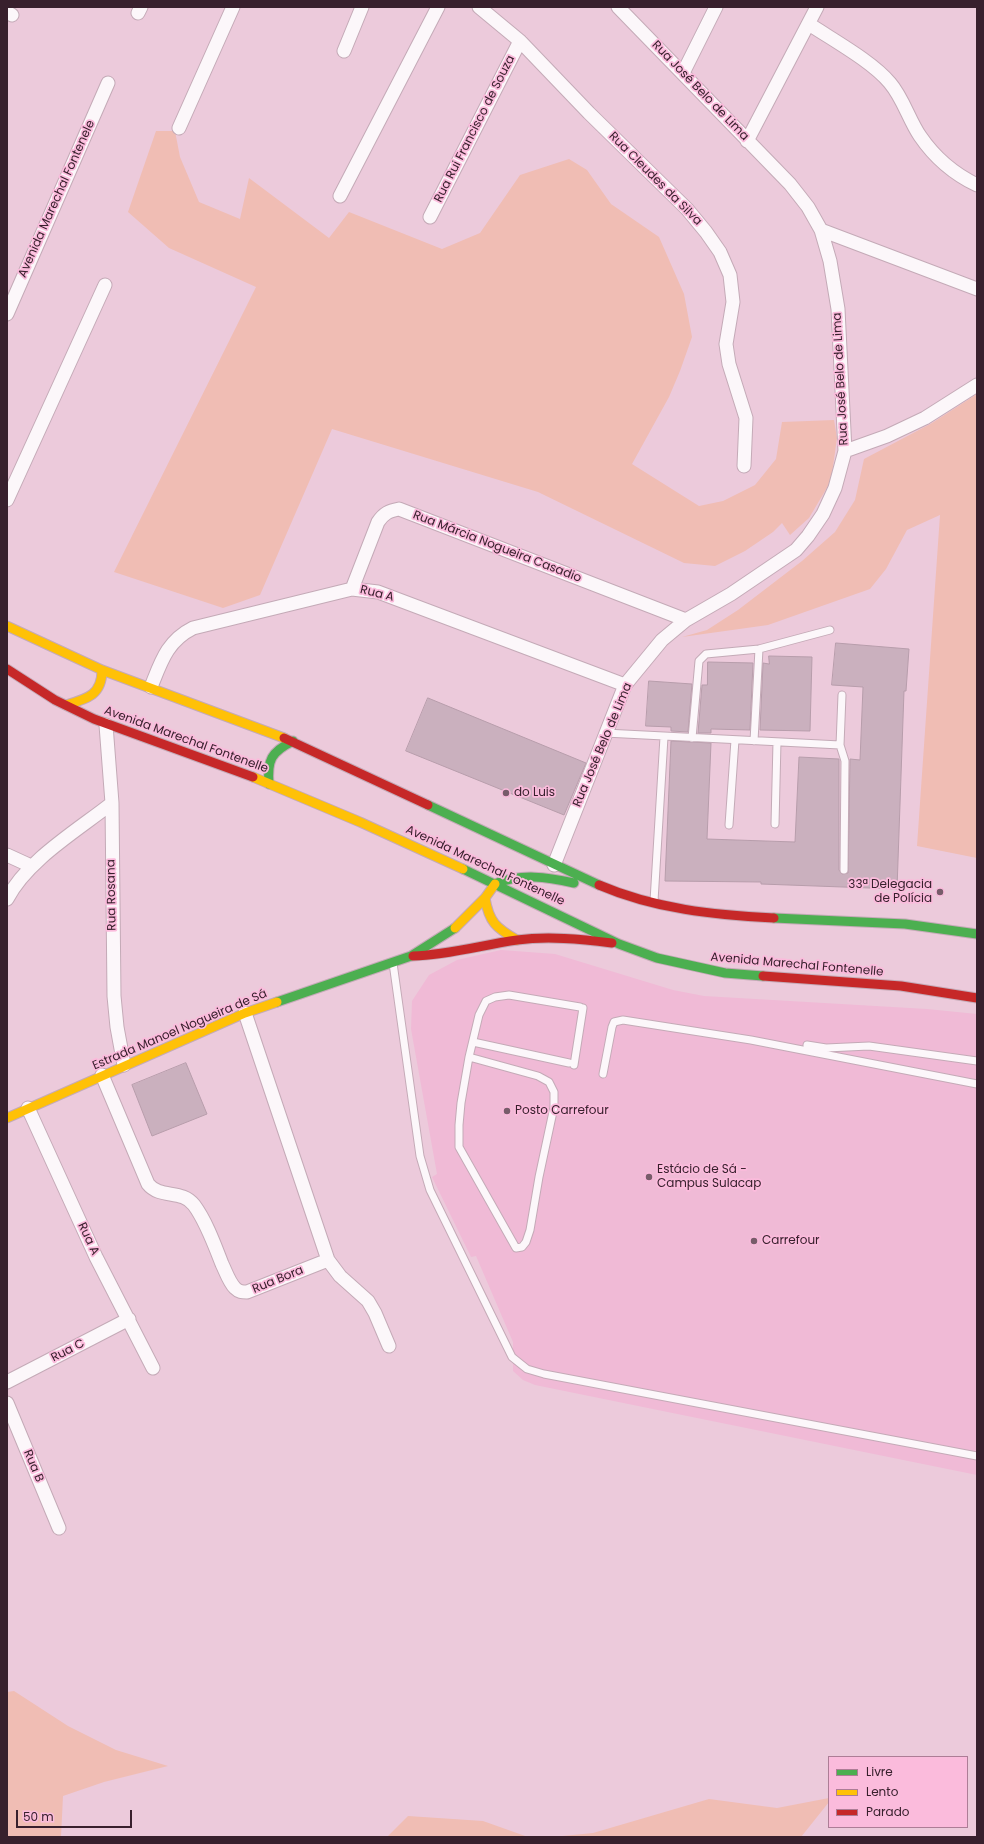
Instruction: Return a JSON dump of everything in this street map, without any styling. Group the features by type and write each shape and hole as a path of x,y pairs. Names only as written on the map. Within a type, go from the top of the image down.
{"main road":[{"path":"7,626 102,670 293,741 554,865 608,889 654,904 699,912 755,917 904,924 977,934"},
{"name":"Avenida Marechal Fontenelle","path":"7,669 44,694 106,725 269,784 396,837 619,944 657,958 725,973 901,986 977,998"},
{"path":"66,705 83,701 94,695 103,681 102,670"},
{"path":"269,784 268,771 270,759 280,746 293,741"},
{"path":"495,884 510,878 531,877 550,878 608,889"},
{"name":"Estrada Manoel Nogueira de Sá","path":"7,1118 124,1065 245,1013 411,956 457,927 485,898 495,884"},
{"path":"485,898 488,917 500,930 517,940"},
{"name":"Estrada Manoel Nogueira de Sá","path":"411,956 449,954 517,940 549,938 580,939 619,944"}],"street":[{"path":"179,128 233,7"},
{"path":"344,51 362,7"},
{"path":"340,196 438,7"},
{"name":"Rua Cleudes da Silva","path":"479,7 520,41 589,113 687,209 720,252 730,275 733,302 726,344 729,364 746,418 744,466"},
{"name":"Rua José Belo de Lima","path":"554,865 625,685 662,640 686,620 731,594 796,550 808,536 823,514 835,488 845,451 838,310 830,261 821,230 808,207 790,184 618,7"},
{"path":"683,73 716,7"},
{"path":"747,141 817,7"},
{"path":"809,24 876,69 891,83 920,136 938,158 951,171 977,185"},
{"name":"Rua Rui Francisco de Souza","path":"430,217 520,41"},
{"name":"Avenida Marechal Fontenele","path":"7,314 108,83"},
{"path":"821,230 977,289"},
{"path":"7,500 105,285"},
{"path":"845,451 888,436 925,418 977,385"},
{"name":"Rua Márcia Nogueira Casadio","path":"352,589 378,522 383,514 390,510 399,509 686,620"},
{"name":"Rua A","path":"151,687 166,651 180,635 193,628 352,589 378,592 625,685"},
{"name":"Rua Rosana","path":"106,725 112,803 114,996 117,1027 124,1065"},
{"path":"7,899 12,889 31,866 112,803"},
{"path":"7,855 31,866"},
{"path":"245,1013 328,1260 340,1276 368,1301 375,1313 389,1346"},
{"name":"Rua Bora","path":"102,1075 148,1184 153,1190 159,1193 178,1195 187,1198 194,1205 211,1238 230,1281 240,1292 247,1292 328,1260"},
{"name":"Rua A","path":"28,1108 96,1257 153,1368"},
{"name":"Rua C","path":"7,1382 129,1319"},
{"name":"Rua B","path":"7,1403 59,1528"}],"lane":[{"path":"692,738 699,661 702,657 706,654 759,649 830,630"},
{"path":"754,741 759,649"},
{"path":"842,695 840,745 846,760 844,870"},
{"path":"606,733 840,745"},
{"path":"654,904 664,737"},
{"path":"729,824 735,740"},
{"path":"775,824 777,742"},
{"path":"393,962 420,1156 430,1190 512,1358 527,1369 544,1374 977,1456"},
{"path":"469,1058 538,1076 550,1082 554,1092 554,1107 539,1177 530,1230 526,1242 522,1247 516,1248 459,1147 459,1125 469,1058 479,1015 486,1001 495,996 509,995 582,1008 571,1064 473,1042"},
{"path":"603,1074 612,1027 614,1022 622,1020 770,1043 977,1084"},
{"path":"807,1045 826,1048 869,1046 977,1061"}],"shaded area":[{"path":"156,131 175,131 180,157 199,202 240,219 249,178 329,238 349,212 442,249 480,233 520,175 569,159 587,170 611,204 659,237 684,294 692,337 669,397 632,464 699,506 723,501 755,485 776,459 782,422 834,420 837,438 831,481 809,518 790,535 782,523 773,532 745,551 715,566 684,563 538,492 332,429 260,595 223,608 114,572 256,287 169,248 128,212"},
{"path":"977,394 977,858 917,846 940,515 907,530 886,569 870,589 768,625 682,637 707,630 738,610 802,561 835,532 855,500 864,459 932,423"},
{"name":"Carrefour","path":"501,950 555,954 673,990 704,996 927,1009 977,1014 977,1475 535,1385 523,1380 513,1371 513,1342 476,1256 471,1257 432,1177 437,1174 411,1029 412,1001 429,975 457,960"},
{"path":"14,1691 68,1726 116,1750 168,1766 104,1782 63,1796 61,1837 7,1837 7,1692"},
{"path":"828,1798 828,1803 801,1837 552,1837 593,1833 709,1799 777,1808"},
{"path":"408,1816 483,1821 528,1837 387,1837"}],"building":[{"path":"836,643 909,649 906,691 904,691 897,889 761,884 761,882 665,881 671,741 711,743 707,839 795,842 799,757 839,759 839,870 842,874 848,873 850,759 860,760 863,687 832,685"},
{"path":"769,656 812,657 810,731 760,730 763,663 769,664"},
{"path":"708,662 753,663 750,730 711,729 711,733 698,733 702,685 707,685"},
{"path":"649,681 692,684 688,732 671,731 671,727 646,726"},
{"path":"428,698 586,763 564,815 406,751"},
{"path":"186,1063 207,1114 152,1136 132,1085"}],"traffic: fast":[{"path":"269,784 269,769 272,758 275,753 293,741"},
{"path":"428,805 599,885"},
{"path":"463,869 619,944 657,958 725,973 763,976"},
{"path":"495,884 524,877 554,879 574,883"},
{"path":"774,918 905,924 977,934"},
{"path":"277,1002 411,956 455,928"}],"traffic: slow":[{"path":"7,626 102,670 284,738"},
{"path":"66,705 80,701 92,695 99,685 102,670"},
{"path":"253,777 360,822 463,869"},
{"path":"455,928 485,898 495,884"},
{"path":"485,898 491,919 499,928 517,940"},
{"path":"7,1118 245,1013 277,1002"}],"traffic: jam":[{"path":"7,669 55,700 94,719 253,777"},
{"path":"284,738 428,805"},
{"path":"599,885 642,900 663,905 707,913 774,918"},
{"path":"413,956 439,954 504,942 540,938 564,938 612,943"},
{"path":"763,976 901,986 977,998"}],"place":[{"name":"do Luis","path":"506,793"},
{"name":"33ª Delegacia de Polícia","path":"940,892"},
{"name":"Posto Carrefour","path":"507,1111"},
{"name":"Estácio de Sá - Campus Sulacap","path":"649,1177"},
{"name":"Carrefour","path":"754,1241"}]}
